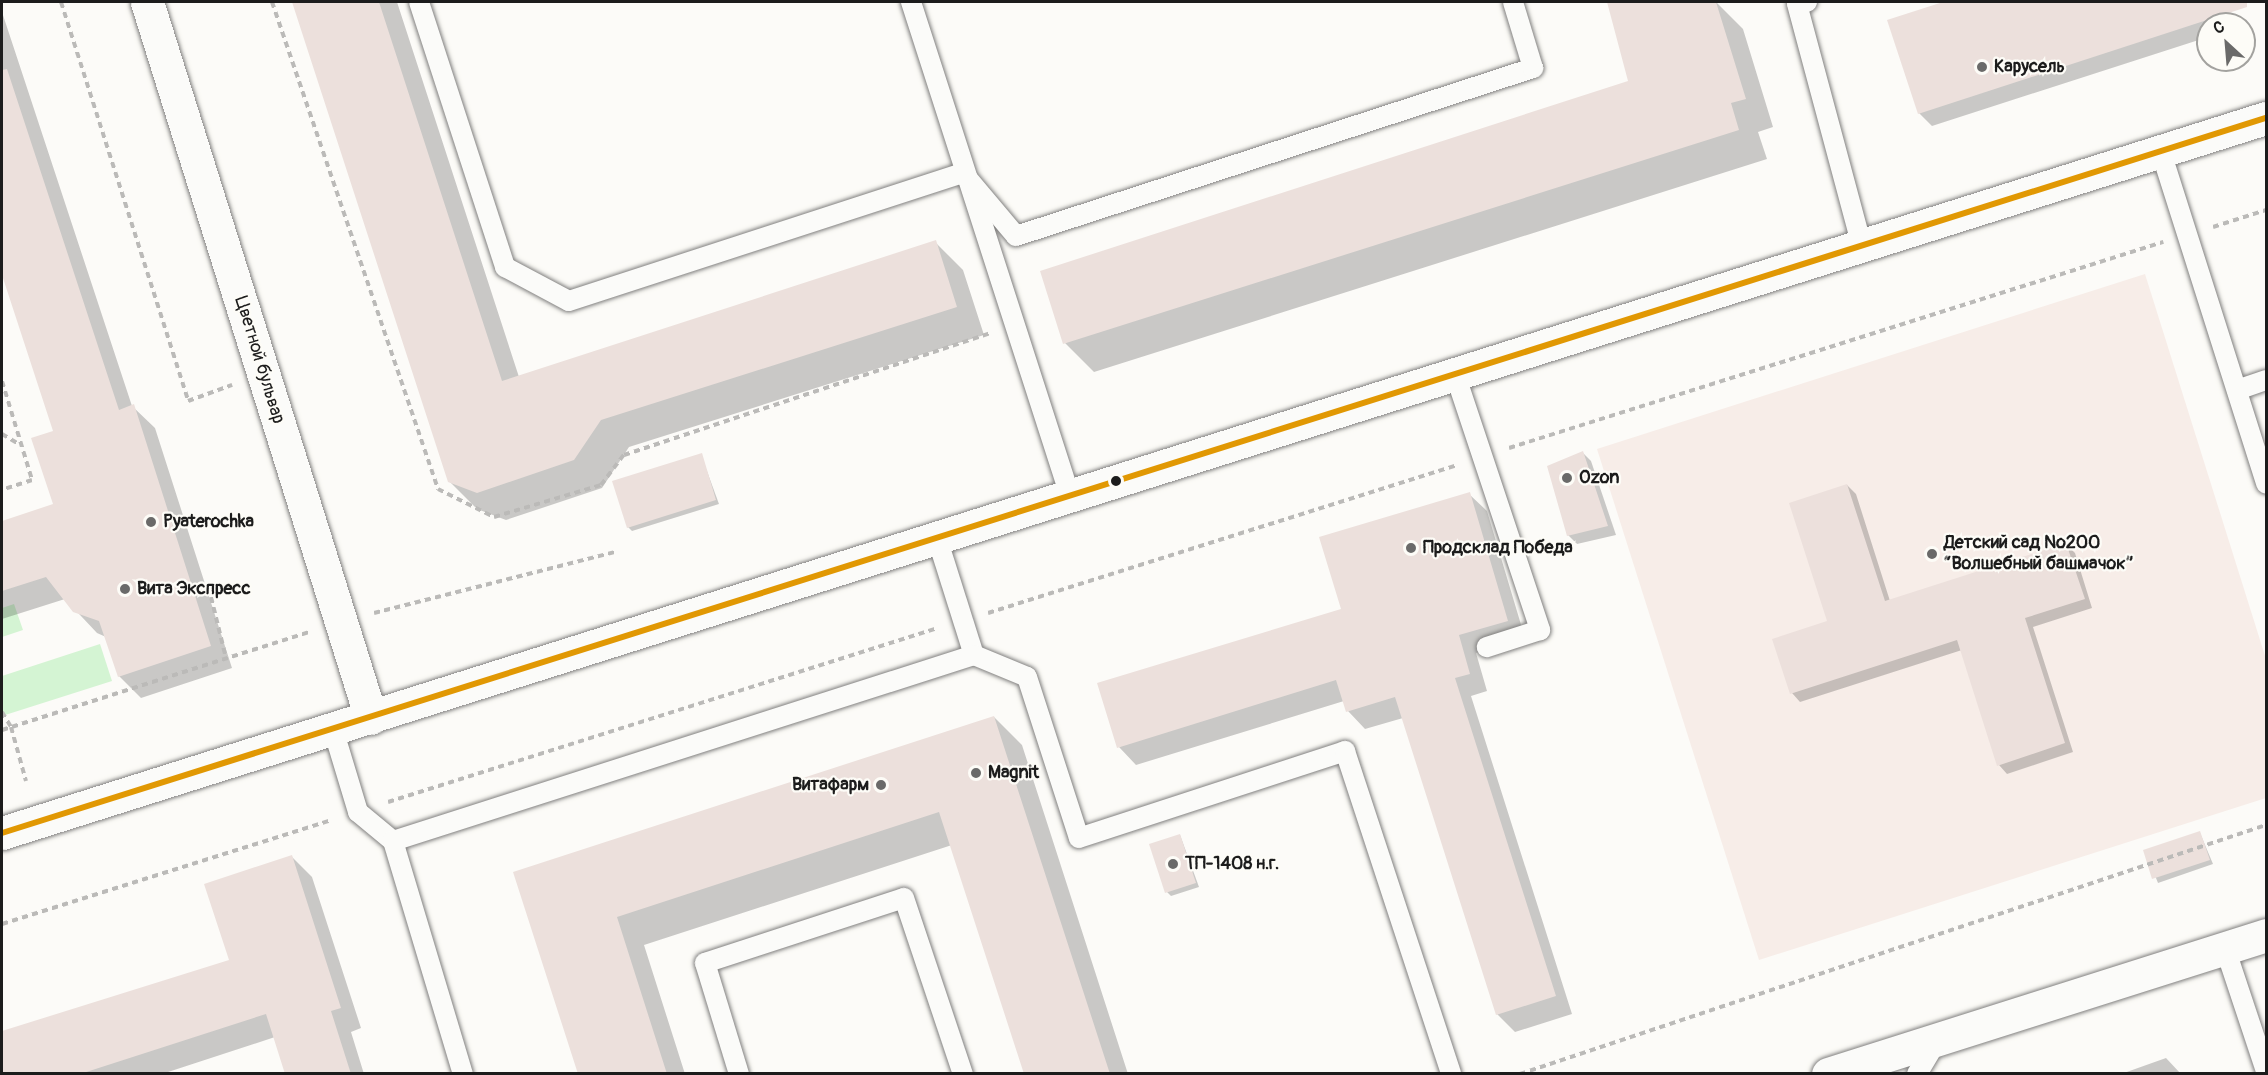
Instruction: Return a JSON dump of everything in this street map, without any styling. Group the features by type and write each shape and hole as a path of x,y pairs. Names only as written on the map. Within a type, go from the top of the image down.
{"main road":[{"name":"Цветной бульвар","path":"147,2 371,718"},
{"path":"2,833 2266,118"},
{"path":"1828,1074 2266,935"}],"lane":[{"path":"419,2 505,267 570,301 963,173"},
{"path":"912,2 963,173 1070,496"},
{"path":"963,173 1016,236 1533,68 1513,2"},
{"path":"1799,2 1862,246"},
{"path":"2161,152 2266,484"},
{"path":"1455,374 1540,630 1487,647"},
{"path":"2236,390 2266,380"},
{"path":"937,538 974,655"},
{"path":"393,841 974,655 1027,676 1079,838 1345,751 1451,1074"},
{"path":"333,729 358,812 393,841 464,1074"},
{"path":"739,1074 705,963 904,898 963,1074"},
{"path":"2225,948 2266,1071"},
{"path":"1917,1074 1938,1039"}],"path":[{"path":"61,2 188,401 264,374"},
{"path":"272,2 438,489 494,517 601,485 624,455 1014,325"},
{"path":"2,924 2266,210"},
{"path":"2,381 32,480 2,490"},
{"path":"2,434 21,445"},
{"path":"2,730 341,622 615,552"},
{"path":"211,597 226,658"},
{"path":"2,712 11,727 26,781"},
{"path":"1520,1074 2266,825"}],"shaded area":[{"name":"Детский сад №200 “Волшебный башмачок”","path":"2145,274 2266,659 2266,798 1759,960 1597,449"}],"green space":[{"path":"14,604 23,630 2,637 2,608"},
{"path":"100,644 112,681 2,716 2,676"}],"building":[{"path":"292,2 379,2 502,381 936,240 957,307 601,420 574,460 477,493 448,482"},
{"path":"1607,2 1716,2 1746,99 1731,103 1739,130 1063,344 1040,271 1628,81"},
{"name":"Карусель","path":"1943,2 2247,2 2247,7 2232,12 2196,12 2196,24 1918,114 1887,20"},
{"path":"7,69 119,410 134,404 211,646 118,677 99,621 73,612 46,577 2,591 2,521 53,504 31,438 53,431 2,275 2,70"},
{"path":"1583,451 1608,526 1567,536 1547,466"},
{"path":"702,453 716,500 627,528 612,481"},
{"path":"1847,484 1885,601 2066,543 2085,599 2025,618 2065,743 1997,766 1957,640 1790,694 1772,639 1827,621 1789,503"},
{"path":"1470,492 1508,621 1459,635 1470,674 1455,678 1556,996 1496,1015 1395,697 1346,712 1336,680 1117,748 1097,683 1341,609 1319,537"},
{"path":"994,716 1110,1074 1024,1074 939,812 617,917 667,1074 578,1074 513,872"},
{"path":"2200,831 2210,860 2152,879 2143,850"},
{"name":"ТП-1408 н.г.","path":"1180,834 1196,883 1165,893 1149,844"},
{"path":"292,855 341,1008 331,1011 351,1074 285,1074 266,1014 80,1074 2,1074 2,1031 229,960 204,884"}],"transit line":[{"path":"2,833 2266,118"}],"place":[{"name":"Карусель","path":"1982,67"},
{"name":"Ozon","path":"1567,478"},
{"name":"Pyaterochka","path":"151,522"},
{"name":"Продсклад Победа","path":"1411,548"},
{"name":"Детский сад №200 “Волшебный башмачок”","path":"1932,554"},
{"name":"Вита Экспресс","path":"125,589"},
{"name":"Magnit","path":"976,773"},
{"name":"Витафарм","path":"881,785"},
{"name":"ТП-1408 н.г.","path":"1173,864"}]}
